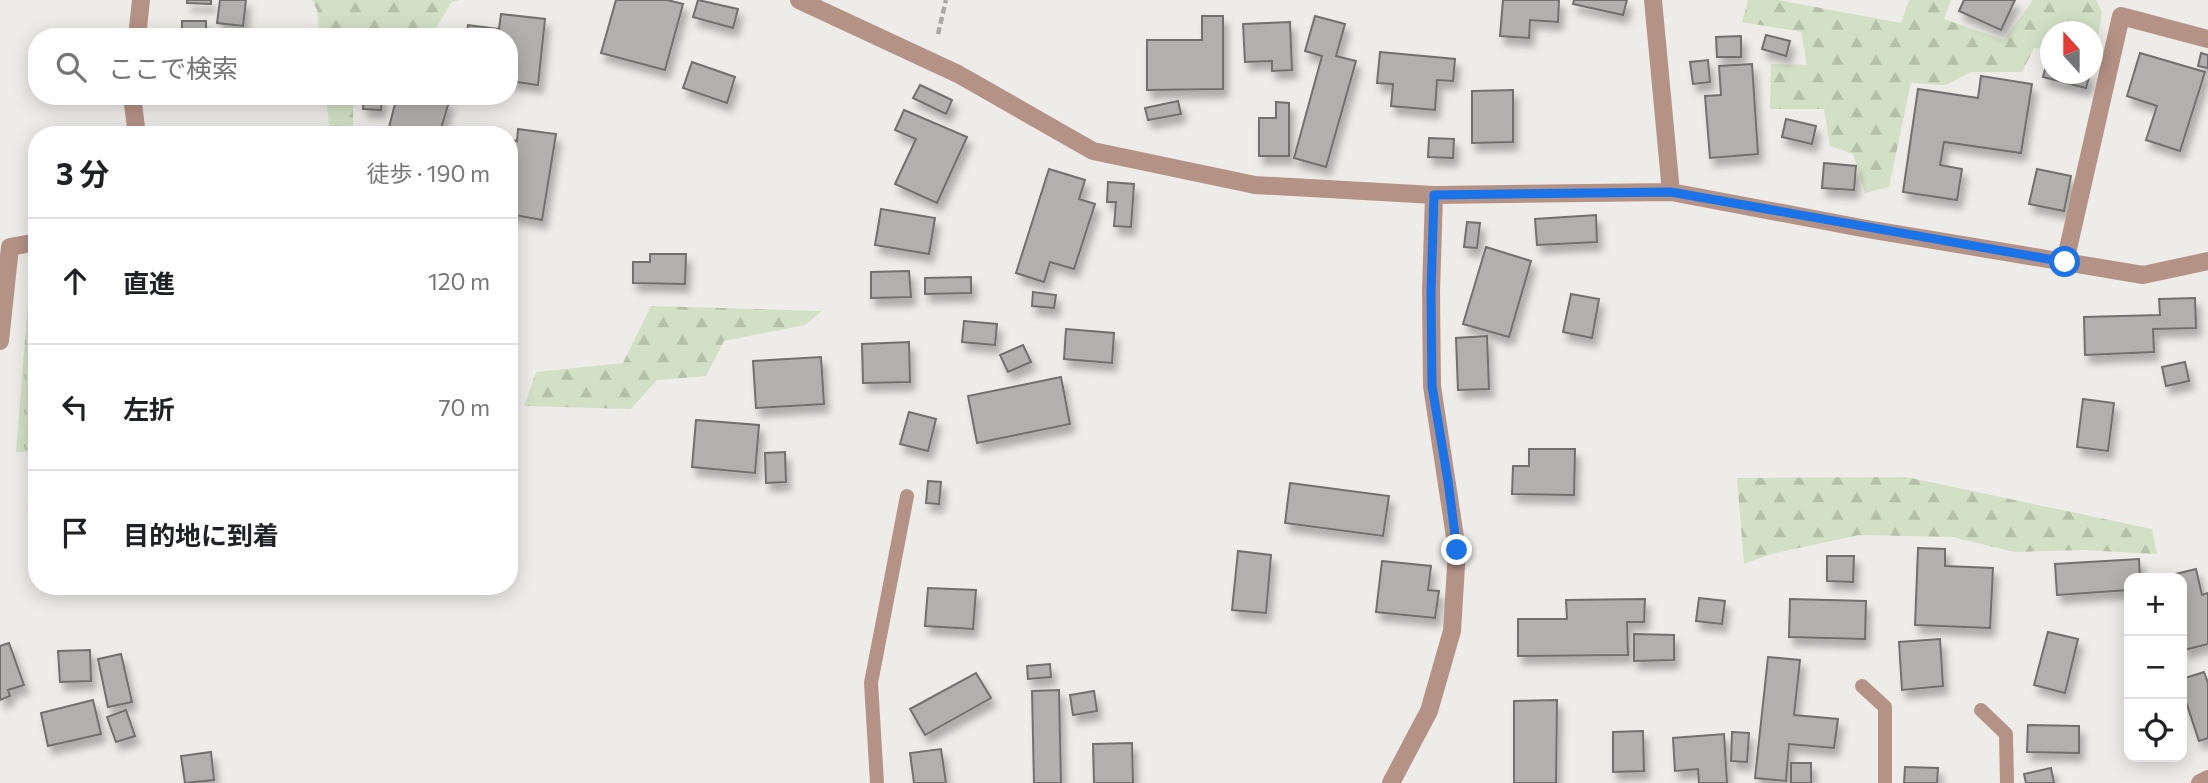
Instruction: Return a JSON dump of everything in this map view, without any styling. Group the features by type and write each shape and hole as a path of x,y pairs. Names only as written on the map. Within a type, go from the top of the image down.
{"street":[{"path":"138,28 141,0"},
{"path":"799,0 958,75 1093,151 1255,185 1434,195 1671,192 2143,275 2207,267"},
{"path":"1653,0 1671,192"},
{"path":"2065,262 2122,16 2208,40"},
{"path":"133,105 136,126"},
{"path":"1391,783 1429,711 1452,631 1457,550 1432,386 1434,195"},
{"path":"0,341 10,247 28,244"},
{"path":"2200,783 2208,779"}],"lane":[{"path":"877,783 871,683 907,496"},
{"path":"1862,686 1885,707 1885,783"},
{"path":"1981,710 2006,734 2007,783"}],"path":[{"path":"932,62 946,0"}],"green space":[{"path":"312,0 460,0 452,2 436,28 319,28 317,10"},
{"path":"1748,0 1778,0 1901,23 1909,0 1951,0 1944,19 2004,40 2033,0 2096,0 2102,12 2101,21 2040,21 2040,48 2034,48 2022,72 1971,72 1946,85 1911,83 1889,187 1865,193 1853,154 1830,146 1824,109 1770,109 1771,64 1807,65 1801,32 1742,22"},
{"path":"327,105 353,105 353,126 329,126"},
{"path":"28,303 28,452 16,452"},
{"path":"651,306 822,311 805,325 724,341 706,376 657,380 631,409 524,406 536,372 623,363"},
{"path":"1906,477 2152,529 2157,554 2083,550 2014,552 1953,537 1859,535 1771,554 1744,564 1737,478"}],"building":[{"path":"187,0 211,0 211,4 187,3"},
{"path":"220,0 246,0 243,26 217,23"},
{"path":"616,0 667,0 683,4 665,70 601,53"},
{"path":"698,0 738,9 733,28 693,17"},
{"path":"1503,0 1559,0 1558,22 1530,20 1529,38 1500,36"},
{"path":"1574,0 1627,0 1623,15 1573,4"},
{"path":"1964,0 2015,0 2001,30 1959,11"},
{"path":"501,14 545,19 538,85 518,82 518,28 499,28"},
{"path":"1202,16 1223,16 1223,89 1147,90 1147,40 1202,40"},
{"path":"1315,16 1345,24 1336,56 1356,61 1326,167 1294,158 1322,56 1305,51"},
{"path":"182,21 206,21 206,28 182,28"},
{"path":"1290,22 1292,70 1272,71 1272,61 1245,62 1243,24"},
{"path":"468,25 491,28 468,28"},
{"path":"1766,35 1790,41 1786,56 1762,49"},
{"path":"1741,36 1741,57 1717,57 1716,37"},
{"path":"1380,52 1455,59 1453,81 1437,80 1435,110 1391,106 1393,84 1377,83"},
{"path":"2140,53 2205,72 2180,151 2146,140 2157,106 2127,96"},
{"path":"2201,53 2208,55 2208,68 2198,66"},
{"path":"1708,60 1710,82 1693,84 1690,62"},
{"path":"692,62 735,77 727,103 683,88"},
{"path":"1752,64 1758,154 1710,158 1705,96 1721,95 1719,66"},
{"path":"1981,76 2032,84 2021,153 1944,142 1940,165 1962,169 1957,200 1903,192 1918,89 1978,98"},
{"path":"2070,84 2087,84 2086,88"},
{"path":"920,85 952,100 946,114 913,98"},
{"path":"1513,90 1513,142 1472,143 1472,91"},
{"path":"1178,101 1181,114 1148,120 1145,108"},
{"path":"1276,102 1289,103 1289,156 1259,156 1259,118 1276,118"},
{"path":"363,105 381,105 381,110 363,109"},
{"path":"395,105 448,105 442,126 389,126"},
{"path":"904,110 967,137 937,203 895,184 916,139 895,130"},
{"path":"1786,119 1816,126 1812,144 1782,137"},
{"path":"518,129 556,134 542,220 518,216"},
{"path":"1429,138 1454,139 1453,158 1428,157"},
{"path":"1824,163 1856,166 1854,190 1822,188"},
{"path":"1049,169 1085,180 1079,199 1095,204 1074,269 1050,262 1044,282 1016,273"},
{"path":"2037,169 2071,176 2064,211 2029,204"},
{"path":"1108,182 1134,184 1131,227 1114,226 1116,202 1107,202"},
{"path":"881,209 935,218 929,254 875,245"},
{"path":"1596,215 1597,242 1537,245 1535,219"},
{"path":"1467,222 1480,223 1477,248 1464,247"},
{"path":"1486,247 1531,261 1509,337 1463,324"},
{"path":"650,254 686,254 685,284 633,283 633,262 650,262"},
{"path":"909,271 911,297 871,298 871,272"},
{"path":"971,277 971,293 925,294 925,278"},
{"path":"1033,292 1056,295 1054,308 1032,306"},
{"path":"1571,294 1599,299 1592,338 1563,332"},
{"path":"2195,298 2196,328 2153,329 2154,352 2085,355 2084,317 2160,315 2159,299"},
{"path":"964,321 997,324 995,345 962,342"},
{"path":"1066,329 1114,333 1112,363 1064,359"},
{"path":"1487,336 1489,389 1458,390 1456,338"},
{"path":"909,342 910,382 863,383 862,344"},
{"path":"1023,345 1031,362 1008,372 1000,355"},
{"path":"821,357 824,404 756,408 753,361"},
{"path":"2185,362 2189,381 2166,386 2162,367"},
{"path":"1061,377 1070,424 977,443 968,396"},
{"path":"2083,399 2114,403 2108,451 2077,447"},
{"path":"909,412 936,419 928,451 900,444"},
{"path":"696,420 759,425 755,473 692,467"},
{"path":"1529,449 1575,449 1574,495 1512,494 1513,466 1529,466"},
{"path":"785,452 786,482 766,483 765,453"},
{"path":"928,481 941,482 939,504 926,503"},
{"path":"1290,483 1389,496 1383,536 1285,523"},
{"path":"1918,548 1945,549 1945,566 1993,568 1990,628 1915,625"},
{"path":"1238,551 1271,555 1266,613 1232,610"},
{"path":"1827,556 1854,556 1853,582 1827,581"},
{"path":"2139,559 2140,573 2124,573 2124,590 2057,595 2055,564"},
{"path":"1382,561 1431,566 1428,590 1439,591 1435,618 1376,612"},
{"path":"2196,569 2202,595 2208,593 2208,644 2187,649 2187,573 2179,573"},
{"path":"928,588 976,590 973,629 925,626"},
{"path":"1699,598 1725,601 1722,624 1696,621"},
{"path":"1645,599 1644,622 1627,622 1628,655 1518,656 1518,619 1567,619 1566,600"},
{"path":"1790,599 1866,601 1865,639 1789,637"},
{"path":"2048,632 2078,639 2065,693 2034,685"},
{"path":"1634,634 1674,635 1674,660 1634,661"},
{"path":"1940,639 1943,686 1902,690 1899,642"},
{"path":"9,643 24,685 8,690 10,696 0,700 0,646"},
{"path":"90,650 91,681 60,682 58,651"},
{"path":"121,654 132,702 108,707 98,659"},
{"path":"1768,657 1800,660 1794,715 1838,719 1834,748 1789,744 1786,781 1755,778"},
{"path":"1050,664 1051,677 1028,679 1027,666"},
{"path":"2204,672 2208,683 2208,738 2199,741 2187,705 2187,677"},
{"path":"976,673 991,698 925,735 910,709"},
{"path":"1059,690 1061,783 1034,783 1032,691"},
{"path":"1094,691 1097,711 1073,715 1070,695"},
{"path":"93,700 101,734 48,746 41,713"},
{"path":"1557,700 1556,783 1514,783 1514,701"},
{"path":"126,710 135,736 116,742 107,717"},
{"path":"2028,725 2079,726 2079,753 2027,752"},
{"path":"1643,731 1644,771 1613,772 1613,732"},
{"path":"1732,732 1749,733 1747,762 1731,761"},
{"path":"1724,734 1727,783 1699,783 1698,769 1675,771 1673,738"},
{"path":"1132,743 1133,783 1094,783 1093,744"},
{"path":"941,749 946,783 914,783 910,753"},
{"path":"211,752 214,780 185,783 181,756"},
{"path":"1791,763 1811,763 1811,783 1791,783"},
{"path":"1905,767 1938,768 1937,783 1904,783"},
{"path":"2051,768 2054,783 2026,783 2024,774"}],"route":[{"path":"1457,550 1432,386 1434,195 1671,192 1867,229 2065,262"}]}
